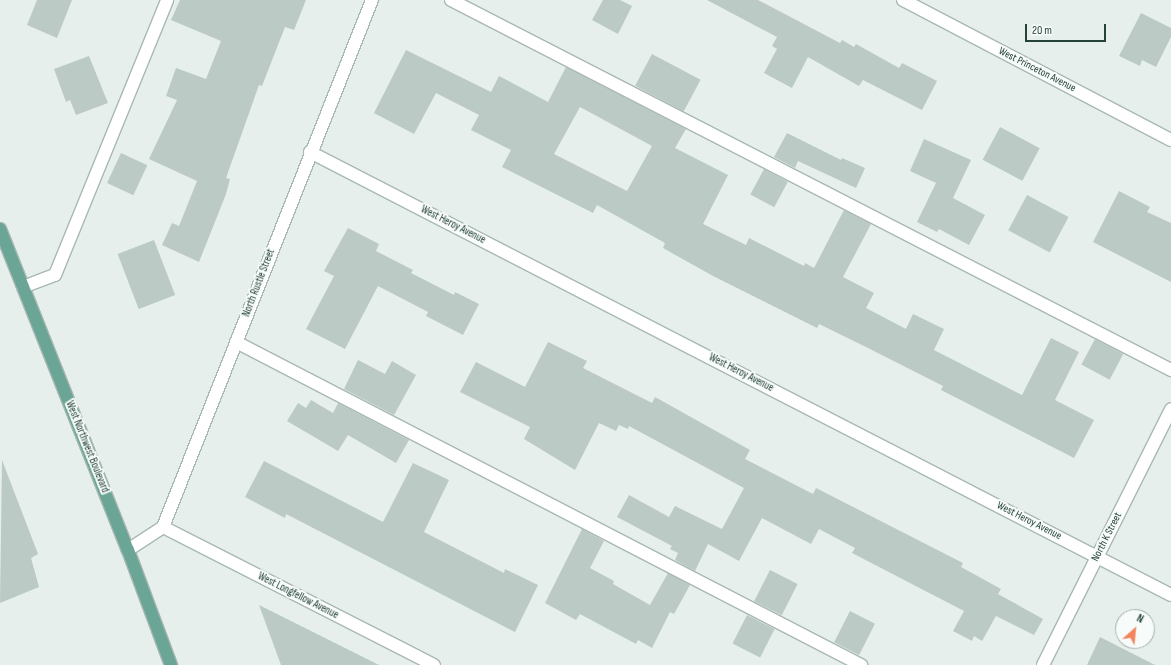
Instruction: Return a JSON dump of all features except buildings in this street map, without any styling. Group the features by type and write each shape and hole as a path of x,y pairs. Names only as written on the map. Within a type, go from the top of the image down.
{"main road":[{"name":"West Northwest Boulevard","path":"0,229 128,550 171,665"}],"street":[{"path":"23,287 55,275 168,0"},
{"name":"North Rustle Street","path":"163,527 310,152 372,0"},
{"path":"451,0 1171,370"},
{"name":"West Princeton Avenue","path":"903,0 1171,140"},
{"name":"West Heroy Avenue","path":"310,152 1171,595"},
{"path":"236,342 861,665"},
{"name":"North K Street","path":"1043,665 1171,409"},
{"path":"128,550 163,527"},
{"name":"West Longfellow Avenue","path":"163,527 434,665"}]}
